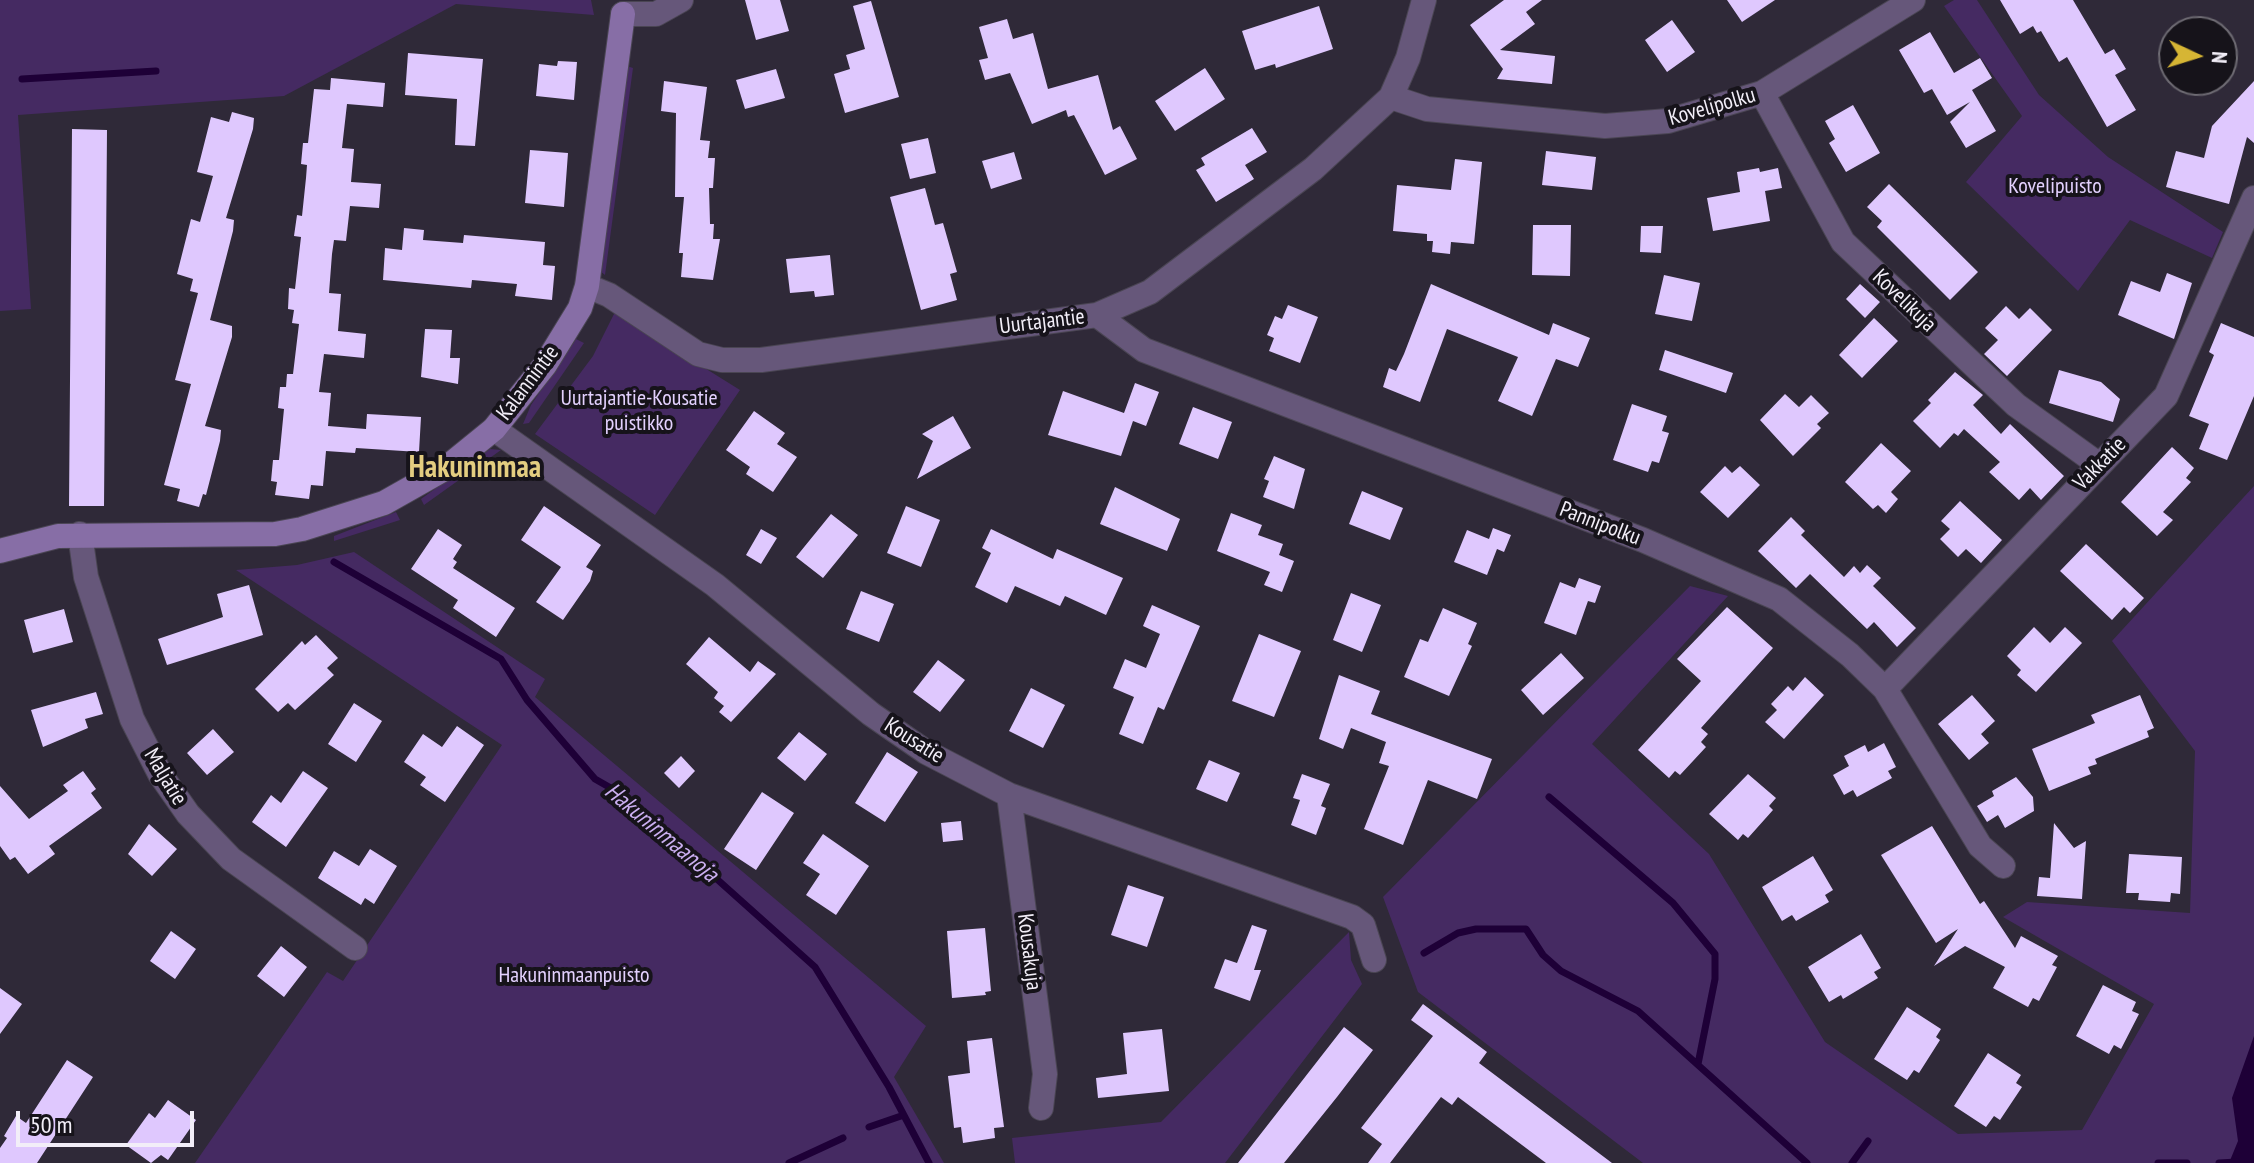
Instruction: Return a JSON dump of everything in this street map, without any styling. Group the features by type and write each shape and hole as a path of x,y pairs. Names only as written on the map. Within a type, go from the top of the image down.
{"street":[{"name":"Kalannintie","path":"0,551 58,536 80,534 275,534 302,529 384,503 446,468 494,429 545,365 580,308 587,286 623,14 656,14 681,0"},
{"name":"Uurtajantie","path":"587,286 609,295 698,354 722,360 761,360 1097,315 1150,292 1313,169 1391,97 1411,48 1424,0"},
{"name":"Kovelipolku","path":"1391,97 1427,109 1605,126 1668,121 1762,93 1913,0"},
{"name":"Kovelikuja","path":"1762,93 1843,242 2016,405 2098,464"},
{"name":"Vakkatie","path":"1885,689 2166,396 2254,198"},
{"name":"Pannipolku","path":"1097,315 1144,350 1643,540 1779,599 1850,655 1885,689 1980,846 2003,866"},
{"name":"Kousatie","path":"494,429 705,577 871,714 926,752 1009,795 1352,917 1363,925 1374,960"},
{"name":"Maljatie","path":"80,534 86,577 132,719 160,774 188,814 231,859 355,948"},
{"name":"Kousakuja","path":"1009,795 1045,1074 1041,1108"}],"green space":[{"path":"0,0 591,0 594,15 456,4 284,96 18,115 31,309 0,311"},
{"name":"Kovelipuisto","path":"1954,0 1977,0 2039,95 2108,157 2223,232 2212,258 2130,220 2078,291 1966,182 2022,116 1944,6"},
{"path":"624,65 633,68 605,275 599,270"},
{"name":"Uurtajantie-Kousatie puistikko","path":"615,312 740,390 655,515 535,434 593,356"},
{"path":"576,339 584,343 529,423 523,424 531,405"},
{"path":"490,449 501,450 424,505 421,499"},
{"path":"2254,486 2254,1163 1643,1163 1418,992 1383,897 1690,586 1728,596 1592,744 1709,854 1825,1042 1958,1134 2082,1130 2154,1004 2003,917 2027,902 2190,913 2195,751 2112,641"},
{"path":"396,512 400,520 334,541 334,536"},
{"name":"Hakuninmaanpuisto","path":"354,552 545,679 535,697 926,1026 894,1077 944,1163 195,1163 327,972 343,981 502,745 236,570 297,565"},
{"path":"1349,932 1351,960 1362,984 1225,1163 1015,1163 1012,1138 1161,1122"}],"shaded area":[{"path":"2254,1036 2254,1163 2229,1163 2238,1141 2232,1098"}],"building":[{"path":"745,0 780,0 789,31 756,40"},
{"path":"1504,0 1542,0 1526,12 1535,24 1500,50 1555,56 1552,84 1497,79 1503,69 1470,25"},
{"path":"1727,0 1775,0 1742,22"},
{"path":"2000,0 2073,0 2105,54 2114,49 2126,69 2115,75 2136,110 2107,127 2067,57 2059,62 2041,31 2037,33 2033,26 2020,34"},
{"path":"871,1 899,97 845,113 834,74 850,69 846,55 865,49 853,6"},
{"path":"1319,6 1333,49 1276,68 1275,64 1255,70 1242,31"},
{"path":"1007,19 1013,39 1033,33 1048,89 1098,75 1113,130 1120,126 1137,159 1105,175 1074,115 1068,117 1066,110 1032,124 1010,73 985,80 979,60 988,58 979,27"},
{"path":"1672,20 1695,52 1667,72 1645,40"},
{"path":"1930,32 1954,73 1980,58 1992,78 1972,90 1996,131 1966,148 1950,122 1970,102 1947,115 1932,89 1924,93 1899,50"},
{"path":"408,53 483,59 475,146 455,145 457,99 405,95"},
{"path":"558,61 577,62 574,100 536,96 539,64 557,66"},
{"path":"1205,68 1225,99 1175,131 1155,101"},
{"path":"776,69 785,98 745,109 736,80"},
{"path":"331,78 385,83 383,107 347,104 342,148 354,149 351,182 381,184 379,208 350,206 346,241 334,240 329,293 341,294 338,331 366,334 364,358 324,354 319,392 331,393 328,426 366,429 367,414 421,417 419,452 356,448 355,453 326,451 323,486 311,485 309,499 275,495 277,482 271,481 273,460 279,460 284,409 278,408 280,387 286,387 287,374 293,374 299,324 292,323 294,310 288,309 289,288 295,289 301,237 294,236 297,215 302,216 306,178 307,165 301,164 303,143 308,143 314,89 330,90"},
{"path":"664,81 707,87 700,140 710,141 708,158 715,158 713,188 709,188 710,224 714,224 713,239 720,239 713,280 681,277 683,253 679,253 684,197 675,197 676,113 661,111"},
{"path":"2254,81 2254,143 2247,137 2229,204 2166,187 2176,151 2204,158 2212,126"},
{"path":"1853,105 1880,153 1846,172 1829,143 1835,139 1825,121"},
{"path":"232,112 254,118 226,218 234,220 233,231 210,320 232,326 232,337 205,426 221,430 206,495 203,494 199,507 177,501 180,489 164,485 191,384 175,380 198,293 190,291 193,279 177,274 191,219 200,222 213,176 197,172 211,117 229,122"},
{"path":"1252,128 1267,152 1245,165 1254,179 1216,202 1196,170 1205,165 1201,158"},
{"path":"72,129 107,130 104,506 69,506"},
{"path":"928,138 936,173 910,179 901,144"},
{"path":"530,150 568,153 564,207 525,203"},
{"path":"1546,151 1596,157 1592,190 1542,185"},
{"path":"1014,152 1022,179 991,189 982,161"},
{"path":"1455,159 1482,162 1474,244 1451,242 1450,254 1432,252 1433,241 1427,241 1427,234 1393,231 1397,185 1451,190"},
{"path":"1759,168 1760,172 1778,168 1782,188 1765,191 1770,221 1713,231 1707,198 1740,192 1737,172"},
{"path":"1889,184 1978,272 1950,300 1877,227 1882,221 1867,207"},
{"path":"925,188 935,225 943,223 957,272 950,274 957,300 921,310 890,197"},
{"path":"1533,225 1571,225 1570,276 1532,275"},
{"path":"1641,226 1663,226 1661,253 1640,252"},
{"path":"404,228 424,230 423,240 463,243 464,235 545,242 543,265 555,266 552,300 515,296 517,284 472,280 471,288 383,280 385,248 402,250"},
{"path":"830,255 834,295 815,297 814,291 790,293 786,259"},
{"path":"2167,273 2192,283 2174,339 2118,315 2131,281 2160,292"},
{"path":"1664,275 1700,283 1692,321 1655,314"},
{"path":"1431,284 1549,335 1553,323 1590,338 1578,367 1556,359 1532,416 1498,401 1518,357 1447,329 1420,402 1383,387 1389,368 1396,371 1404,354"},
{"path":"1860,284 1880,302 1865,318 1846,299"},
{"path":"1288,305 1318,317 1300,363 1269,351 1274,338 1267,335 1275,316 1282,319"},
{"path":"2006,306 2019,319 2030,308 2052,330 2007,376 1984,354 1998,340 1985,328"},
{"path":"1874,318 1898,341 1862,378 1839,355"},
{"path":"2221,323 2254,337 2254,396 2227,460 2199,449 2209,424 2189,416 2214,355 2209,352"},
{"path":"425,329 452,330 450,358 460,358 458,384 421,377"},
{"path":"1665,350 1733,373 1726,393 1659,370"},
{"path":"2059,370 2101,382 2120,399 2113,422 2049,403"},
{"path":"1955,372 1983,395 1973,405 2001,434 2010,424 2064,476 2041,500 2030,488 2019,500 1989,472 2000,462 1964,429 1958,436 1954,433 1940,448 1913,421"},
{"path":"1135,383 1159,392 1146,426 1133,421 1121,456 1048,435 1063,391 1124,413"},
{"path":"1785,394 1799,407 1811,395 1829,413 1817,424 1821,428 1793,456 1760,420"},
{"path":"1632,404 1667,416 1662,431 1669,433 1659,463 1652,461 1648,472 1613,460"},
{"path":"1193,407 1232,422 1218,459 1179,444"},
{"path":"754,411 785,433 777,444 797,457 773,492 746,474 750,467 726,450"},
{"path":"953,416 971,448 917,479 933,441 922,434"},
{"path":"1881,443 1911,471 1891,492 1898,499 1886,513 1878,505 1873,509 1845,482"},
{"path":"2172,447 2194,468 2186,478 2191,482 2163,512 2173,520 2157,536 2121,502"},
{"path":"1274,456 1305,469 1294,509 1263,497 1269,481 1264,479"},
{"path":"1725,466 1732,473 1740,466 1760,485 1728,518 1700,492"},
{"path":"1115,487 1180,519 1167,551 1100,524"},
{"path":"1362,491 1403,508 1390,540 1349,524"},
{"path":"1960,501 2002,540 1981,563 1966,549 1958,557 1940,539 1950,529 1941,521"},
{"path":"544,506 601,545 586,567 593,571 590,581 563,620 536,602 561,567 521,540"},
{"path":"906,506 940,520 921,567 887,553"},
{"path":"1231,513 1262,525 1258,535 1283,544 1279,555 1294,561 1282,592 1264,585 1270,572 1217,551"},
{"path":"831,514 858,535 823,578 796,557"},
{"path":"1791,517 1805,531 1801,535 1844,577 1854,566 1860,573 1867,565 1881,578 1873,586 1916,628 1897,647 1874,622 1867,629 1810,574 1796,588 1758,551"},
{"path":"1493,528 1511,535 1504,552 1497,549 1487,575 1454,562 1467,530 1489,539"},
{"path":"438,529 462,545 453,559 457,562 453,568 515,608 496,637 453,608 458,600 411,569"},
{"path":"761,529 777,538 761,564 746,555"},
{"path":"991,529 1053,559 1057,549 1123,578 1106,615 1065,596 1060,606 1015,586 1007,603 975,587 991,553 982,548"},
{"path":"2086,544 2144,598 2130,613 2124,607 2112,620 2060,571"},
{"path":"1579,578 1601,586 1595,603 1588,601 1576,635 1544,623 1560,582 1575,588"},
{"path":"249,585 263,635 167,665 158,639 223,617 217,594"},
{"path":"861,591 894,604 879,642 846,629"},
{"path":"1351,593 1381,605 1362,652 1333,640"},
{"path":"1152,605 1200,626 1164,710 1158,707 1143,744 1119,734 1134,697 1113,688 1125,659 1146,668 1160,634 1143,626"},
{"path":"1727,607 1773,648 1701,728 1708,734 1701,742 1706,747 1680,775 1675,771 1669,778 1638,750 1701,681 1677,659"},
{"path":"1443,608 1477,623 1468,644 1472,646 1449,696 1404,677 1420,639 1428,642"},
{"path":"64,609 73,642 33,653 24,620"},
{"path":"2034,627 2050,643 2065,627 2082,643 2036,692 2017,675 2021,670 2007,656"},
{"path":"1259,634 1301,651 1274,717 1232,701"},
{"path":"316,635 338,658 327,668 334,675 295,710 288,703 278,712 255,689 302,641 305,645"},
{"path":"709,637 750,672 758,661 776,674 731,722 719,712 724,706 714,698 718,692 686,664"},
{"path":"1561,653 1584,678 1543,715 1521,690"},
{"path":"938,660 965,680 940,712 913,692"},
{"path":"1339,675 1380,691 1371,714 1492,759 1477,799 1428,780 1403,845 1364,829 1389,766 1379,763 1386,742 1351,728 1343,749 1319,739"},
{"path":"1805,677 1824,695 1784,739 1765,722 1777,710 1771,704 1788,686 1793,691"},
{"path":"1031,688 1065,705 1043,748 1009,731"},
{"path":"96,692 103,714 85,719 88,728 43,747 31,710"},
{"path":"1972,695 1995,721 1981,734 1989,743 1969,760 1938,724"},
{"path":"2140,695 2154,728 2147,731 2149,737 2095,759 2097,764 2088,767 2091,774 2049,791 2032,749 2095,723 2091,715"},
{"path":"354,703 382,721 356,762 328,744"},
{"path":"457,726 484,745 445,802 420,785 426,777 404,762 423,734 442,747"},
{"path":"213,729 234,752 207,775 187,753"},
{"path":"799,732 827,754 805,781 777,758"},
{"path":"1884,743 1896,767 1888,771 1892,778 1857,797 1853,790 1844,795 1833,775 1849,766 1844,756 1865,745 1868,752"},
{"path":"887,752 918,772 885,822 855,803"},
{"path":"681,756 695,771 679,788 664,773"},
{"path":"1209,760 1240,773 1227,802 1196,789"},
{"path":"83,771 96,789 91,793 102,808 49,846 55,854 28,874 15,857 10,860 0,846 0,786 29,819 68,791 63,785"},
{"path":"303,771 328,788 286,847 252,822 271,795 281,803"},
{"path":"1302,774 1330,784 1321,806 1326,808 1316,835 1291,825 1300,800 1293,798"},
{"path":"1748,774 1776,798 1769,806 1773,810 1748,838 1743,834 1738,840 1709,814"},
{"path":"2016,777 2033,797 2034,811 2005,828 1998,815 1987,822 1977,806 1994,796 1992,791"},
{"path":"762,792 794,813 756,870 724,849"},
{"path":"961,821 963,840 943,842 941,823"},
{"path":"2054,823 2074,848 2086,841 2082,899 2037,896 2039,877 2050,878"},
{"path":"149,824 177,849 152,876 128,854"},
{"path":"1932,826 1980,904 1984,901 2015,948 2021,936 2058,956 2052,965 2057,967 2039,1001 2033,998 2028,1007 1993,988 2005,967 1965,946 1934,966 1958,929 1936,943 1881,855"},
{"path":"823,834 869,866 836,915 806,895 820,874 803,863"},
{"path":"370,849 397,866 374,904 365,898 361,905 318,878 334,851 359,866"},
{"path":"2129,854 2182,857 2180,894 2171,893 2170,902 2138,900 2139,893 2126,893"},
{"path":"1813,856 1833,890 1825,895 1829,902 1796,921 1792,915 1782,921 1762,887"},
{"path":"1128,885 1164,897 1147,947 1111,935"},
{"path":"1252,925 1267,930 1254,970 1261,970 1250,1001 1214,988 1225,959 1237,963"},
{"path":"985,928 991,991 985,992 986,995 952,998 947,931"},
{"path":"171,931 196,949 175,979 150,961"},
{"path":"1861,934 1881,968 1874,972 1878,978 1843,999 1841,995 1829,1002 1808,967"},
{"path":"281,946 307,967 284,997 257,976"},
{"path":"2103,985 2136,1002 2132,1011 2139,1014 2121,1049 2114,1045 2109,1054 2076,1036"},
{"path":"0,988 22,1004 0,1034"},
{"path":"1423,1004 1487,1052 1479,1063 1612,1163 1546,1163 1458,1097 1452,1105 1441,1097 1390,1163 1368,1163 1382,1144 1361,1128 1433,1036 1411,1020"},
{"path":"1907,1007 1941,1029 1936,1037 1940,1040 1919,1073 1914,1070 1907,1080 1874,1059"},
{"path":"1344,1027 1373,1050 1337,1097 1284,1163 1238,1163"},
{"path":"1162,1029 1169,1091 1098,1098 1096,1078 1127,1074 1123,1033"},
{"path":"992,1038 1004,1127 994,1128 995,1138 963,1143 961,1127 954,1128 948,1076 970,1073 967,1041"},
{"path":"1988,1053 2021,1075 2016,1083 2022,1087 2000,1120 1994,1116 1986,1127 1954,1106"},
{"path":"67,1060 93,1077 37,1163 0,1163 0,1148 7,1138 4,1136 16,1116 26,1123"},
{"path":"168,1100 196,1120 168,1160 161,1155 151,1163 126,1145 149,1113 155,1118"}],"waterway":[{"path":"22,79 156,71"},
{"name":"Hakuninmaanoja","path":"334,562 501,659 527,700 595,779 623,795 815,967 889,1087 929,1163"},
{"path":"1549,797 1673,903 1715,954 1715,979 1698,1064"},
{"path":"1424,953 1458,933 1476,929 1526,929 1543,955 1561,971 1638,1011 1807,1163"},
{"path":"869,1127 901,1116"},
{"path":"789,1163 843,1138"},
{"path":"1852,1163 1868,1141"},
{"path":"2219,1163 2237,1162"},
{"path":"2158,1163 2187,1163"}],"district":[{"name":"Hakuninmaa","path":"475,468"}]}
